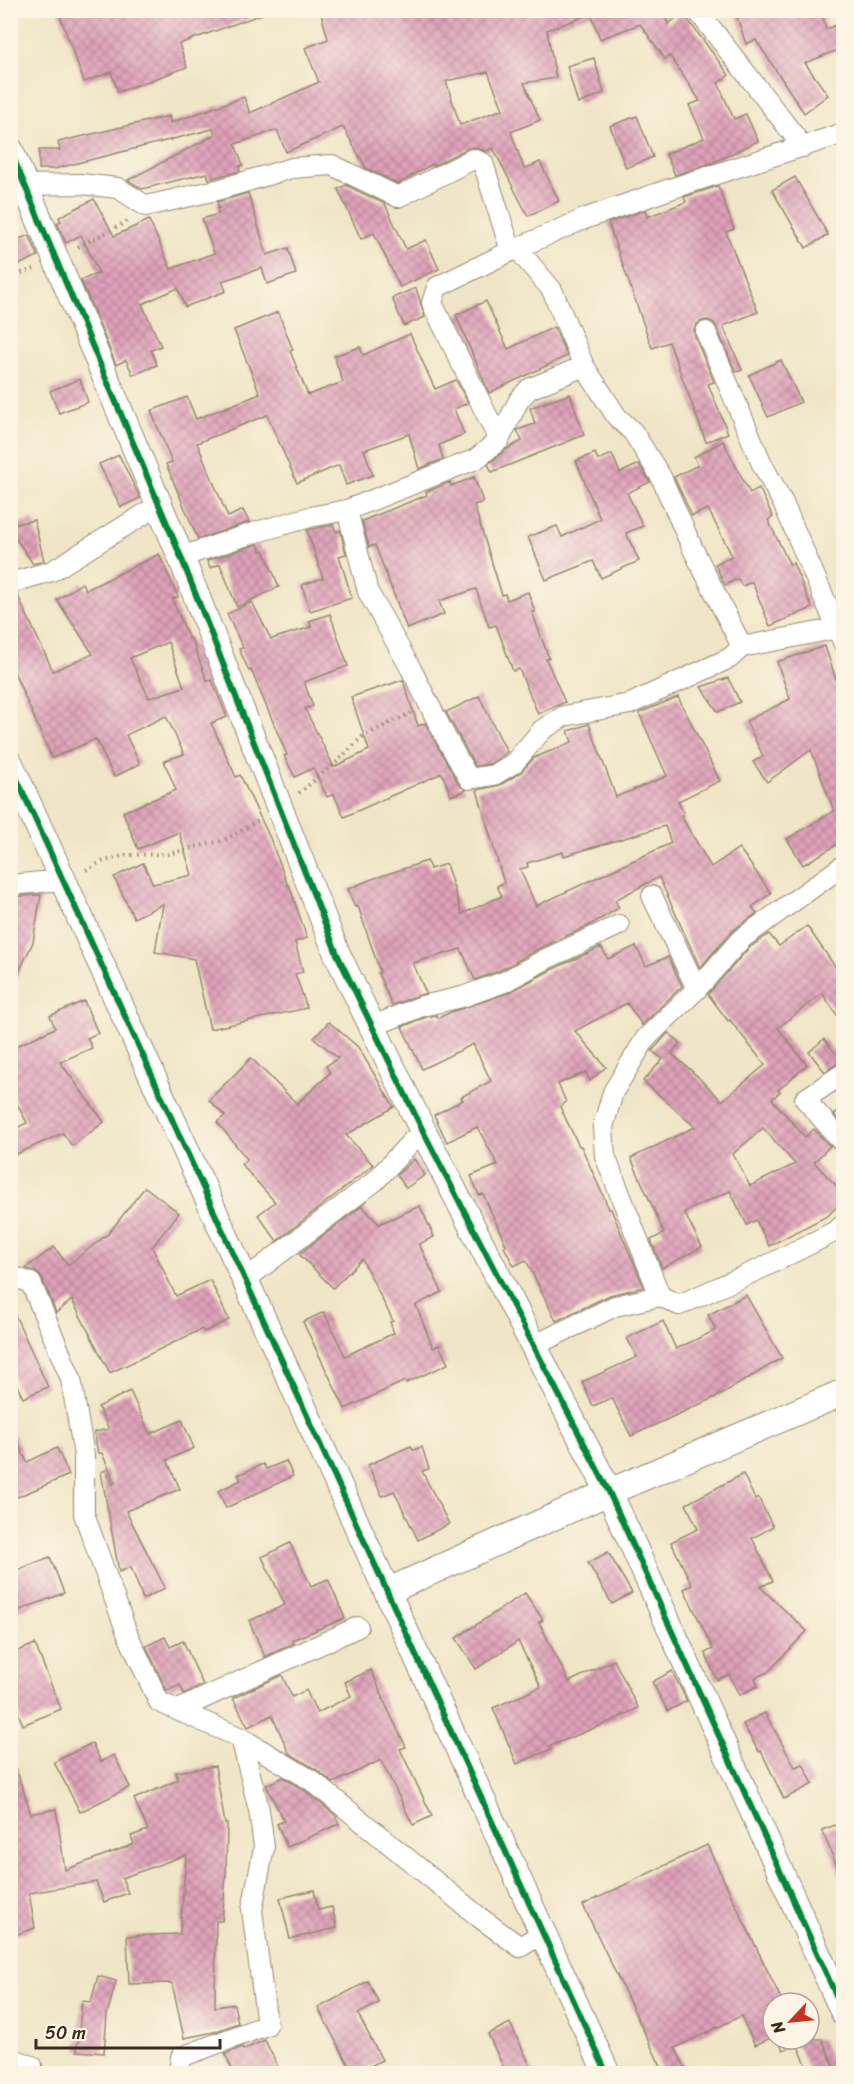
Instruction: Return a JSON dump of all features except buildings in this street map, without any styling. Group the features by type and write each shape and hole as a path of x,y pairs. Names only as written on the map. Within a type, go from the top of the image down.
{"street":[{"path":"697,10 803,147"},
{"path":"499,440 432,303 437,287 584,219 659,192 843,134"},
{"path":"10,150 181,557 338,954 371,1027 424,1133 609,1492 840,1998"},
{"path":"25,185 81,184 118,188 146,206 218,190 292,168 332,165 398,197 473,159 483,163 515,249 552,290 584,366 616,417 633,432 661,477 692,547 742,647"},
{"path":"347,510 368,592 469,779 494,775 514,763 542,730 564,716 630,704 730,658 742,647 841,634 783,503 762,464 706,332"},
{"path":"181,557 298,520 347,510 476,459 499,440 519,400 529,389 584,366"},
{"path":"10,583 52,572 159,504"},
{"path":"10,764 607,2073"},
{"path":"660,1296 605,1156 603,1127 613,1092 646,1038 697,989 741,939 843,865"},
{"path":"10,885 63,880"},
{"path":"652,896 697,989"},
{"path":"371,1027 422,1006 462,997 504,982 546,959 619,925"},
{"path":"843,1073 805,1099 843,1144"},
{"path":"246,1279 375,1181 412,1141 424,1133"},
{"path":"534,1346 615,1306 660,1296 679,1305 762,1268 836,1231 843,1224"},
{"path":"10,1275 31,1282 71,1379 84,1455 84,1514 127,1633 159,1702 241,1738 311,1780 479,1917 520,1947 543,1933"},
{"path":"388,1591 609,1492 843,1392"},
{"path":"178,1710 358,1627"},
{"path":"179,2073 181,2058 267,2025 252,1910 264,1847 259,1810 241,1738"},
{"path":"10,2058 32,2066 32,2073"}],"path":[{"path":"56,259 137,216 146,206"},
{"path":"63,880 102,862 126,855 168,854 225,840 281,808 338,761 363,736 411,713 432,711"}],"cycle path":[{"path":"10,150 181,557 337,954 424,1133 609,1492 844,2013"},
{"path":"10,764 607,2074"}]}
